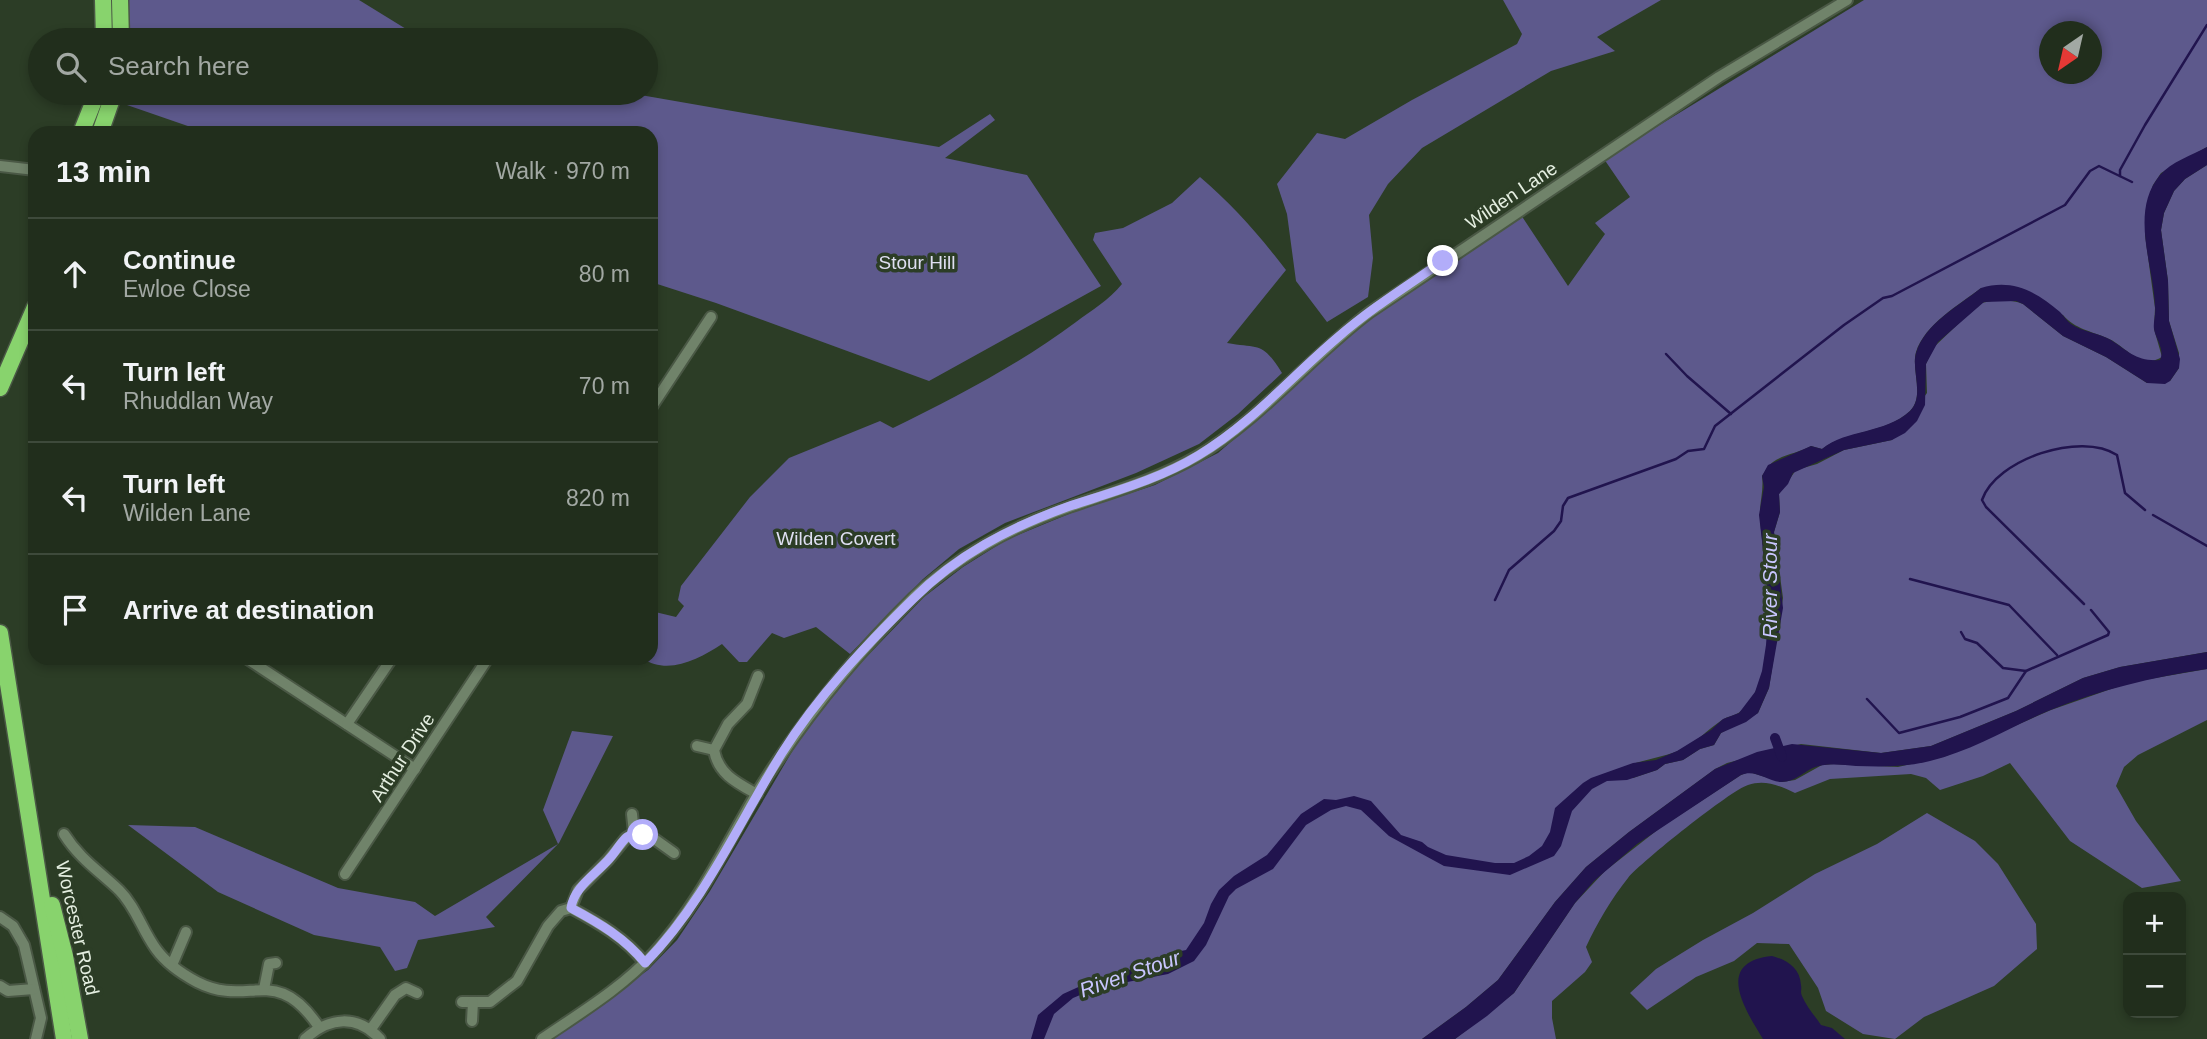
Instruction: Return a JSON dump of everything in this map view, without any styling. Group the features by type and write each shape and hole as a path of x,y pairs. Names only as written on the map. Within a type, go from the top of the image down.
{"highway":[{"path":"103,0 104,28"},
{"path":"120,0 121,28"},
{"path":"84,126 92,105"},
{"path":"102,126 110,105"},
{"path":"0,390 28,324"},
{"path":"0,390 28,348"},
{"name":"Worcester Road","path":"0,633 64,1039"},
{"name":"Worcester Road","path":"31,828 65,957 80,1039"}],"street":[{"name":"Wilden Lane","path":"542,1039 619,985 645,963 695,901 757,794 807,716 834,682 912,599 954,563 978,547 1024,524 1134,485 1197,456 1226,438 1335,339 1370,312 1719,77 1847,0"},
{"path":"0,166 28,169"},
{"path":"658,396 711,317"},
{"path":"257,665 415,769"},
{"path":"347,724 387,665"},
{"name":"Arthur Drive","path":"345,874 483,665"},
{"path":"757,794 719,768 714,750 728,724 747,704 758,676"},
{"path":"697,746 714,750"},
{"path":"632,814 634,833"},
{"path":"571,908 578,890 626,838 634,833 653,838 674,853"},
{"path":"64,834 89,866 120,891 155,948 172,965 199,983 221,989 246,992 264,989 282,992 298,1000 319,1027"},
{"path":"472,1021 467,1002 490,1002 517,981 548,926 561,911 571,908 594,920 621,939 645,963"},
{"path":"0,917 13,926 20,936 41,1023 36,1039"},
{"path":"172,965 186,932"},
{"path":"264,989 268,962"},
{"path":"0,986 8,991 34,989"},
{"path":"371,1029 395,995 409,986"},
{"path":"304,1039 319,1027 338,1021 363,1024 380,1039"}],"green space":[{"path":"125,0 359,0 404,28 126,28"},
{"path":"1503,0 1661,0 1597,37 1615,51 1551,71 1422,148 1388,184 1369,215 1373,258 1368,297 1327,322 1296,281 1287,214 1277,184 1317,133 1345,139 1517,44 1522,34"},
{"path":"1864,0 2207,0 2207,147 2161,173 2149,197 2145,221 2155,308 2154,329 2162,357 2147,361 2140,359 2114,341 2078,327 2063,315 1981,288 1953,308 1920,342 1915,359 1917,398 1910,411 1889,424 1843,438 1822,449 1811,446 1782,457 1772,463 1762,476 1760,519 1768,620 1763,672 1754,694 1741,711 1722,720 1684,748 1622,768 1633,778 1657,770 1665,764 1683,760 1700,749 1714,745 1721,733 1758,713 1769,688 1783,598 1774,532 1780,512 1779,494 1796,470 1817,464 1844,450 1892,440 1927,393 1926,364 1933,348 1978,305 2000,300 2023,304 2063,336 2106,357 2147,383 2170,381 2179,368 2179,353 2169,321 2168,281 2161,230 2164,213 2174,191 2185,179 2207,165 2207,652 2120,667 2083,678 2016,711 1931,746 1881,753 1801,744 1727,763 1629,832 1586,867 1555,902 1498,980 1422,1039 551,1039 648,970 677,940 710,891 800,738 853,671 924,597 963,567 1006,540 1076,511 1155,485 1218,453 1373,317 1521,215 1568,286 1605,234 1595,223 1630,197 1604,159"},
{"name":"Stour Hill","path":"658,98 939,147 990,114 995,120 945,158 1027,175 1101,286 929,381 658,284 658,126 188,126 127,105 658,105"},
{"name":"Wilden Covert","path":"1200,177 1246,221 1286,270 1227,343 1265,351 1282,373 1238,414 1199,444 1136,473 1005,523 959,549 923,579 850,654 816,627 784,638 772,633 747,662 739,662 722,644 693,660 673,665 658,665 658,613 676,617 684,606 678,600 681,586 750,497 789,458 880,421 893,428 1033,352 1106,300 1122,284 1093,240 1095,233 1123,228 1172,203"},
{"path":"2207,669 2207,720 2138,755 2124,767 2116,786 2136,821 2181,881 2142,888 2070,841 2010,763 1983,776 1940,790 1926,778 1911,774 1830,779 1795,793 1772,784 1754,783 1738,790 1706,812 1628,878 1605,911 1586,947 1592,962 1585,972 1552,1001 1556,1039 1455,1039 1514,993 1575,903 1605,871 1660,828 1741,775 1749,772 1782,782 1795,780 1822,765 1898,767 1946,756 2051,710 2132,682"},
{"path":"572,731 613,736 559,843 486,917 495,927 418,940 407,968 395,971 380,947 314,935 218,892 128,825 195,827 338,888 415,902 435,916 558,844 543,810"},
{"path":"1927,813 1975,841 1998,864 2036,924 2037,949 1994,986 1924,1017 1895,1039 1863,1034 1826,1011 1818,988 1789,944 1757,943 1734,961 1696,977 1647,1010 1630,993 1656,969 1703,940 1753,913 1815,874 1877,844"}],"water":[{"name":"River Stour","path":"2207,147 2207,165 2185,179 2174,191 2164,213 2161,230 2168,281 2169,321 2180,359 2179,368 2170,381 2165,384 2147,383 2106,357 2063,336 2016,301 1984,302 1938,342 1926,364 1925,405 1917,421 1905,433 1892,440 1844,450 1793,473 1779,494 1780,512 1774,532 1783,608 1769,688 1758,713 1746,722 1721,733 1714,745 1700,749 1683,760 1665,764 1657,770 1627,780 1607,781 1592,789 1572,811 1561,846 1554,856 1510,875 1444,866 1389,836 1361,810 1346,806 1331,810 1306,825 1273,869 1236,889 1229,896 1206,945 1194,961 1168,974 1097,988 1073,998 1054,1014 1044,1039 1031,1039 1038,1015 1063,994 1096,979 1123,970 1140,969 1153,960 1167,958 1186,950 1204,923 1219,890 1234,876 1267,855 1301,814 1324,799 1336,800 1354,796 1371,801 1401,835 1422,842 1446,855 1495,863 1514,863 1542,846 1550,832 1555,808 1583,783 1633,763 1656,760 1677,751 1711,730 1723,719 1739,713 1755,692 1766,645 1769,602 1759,515 1764,487 1762,476 1768,465 1811,446 1822,449 1842,438 1889,424 1910,411 1917,398 1915,360 1920,342 1944,316 1981,288 1992,285 2014,286 2033,293 2076,327 2111,340 2139,357 2160,360 2160,344 2154,329 2154,291 2146,240 2146,205 2151,190 2165,170"},
{"path":"2207,652 2207,669 2146,680 2087,697 2048,711 1946,757 1894,766 1824,765 1792,780 1781,782 1751,773 1741,775 1637,844 1594,881 1575,903 1514,993 1487,1016 1455,1039 1422,1039 1498,980 1555,902 1586,867 1715,769 1757,752 1792,744 1881,753 1931,746 2016,711 2083,678 2120,667"},
{"path":"1772,956 1788,962 1795,969 1804,1000 1821,1025 1832,1028 1845,1039 1763,1039 1743,1002 1739,978 1743,968 1754,960"}],"waterway":[{"path":"2120,176 2120,170 2145,125 2207,25"},
{"path":"1495,600 1509,570 1554,531 1561,521 1563,506 1568,498 1676,459 1688,451 1704,449 1715,426 1844,325 1883,298 1892,296 2065,205 2090,171 2099,166 2132,182"},
{"path":"1666,354 1731,414"},
{"path":"2084,604 1986,507 1982,500 1990,485 2021,461 2041,453 2083,446 2101,448 2117,455 2125,493 2145,510"},
{"path":"2153,515 2207,546"},
{"path":"1910,579 2009,605 2057,655"},
{"path":"1867,699 1899,733 1960,717 2008,698 2026,671 2108,635 2109,632 2091,610"},
{"path":"1961,632 1965,639 1977,643 2003,668 2026,671"},
{"path":"1775,738 1782,757"}],"route":[{"path":"643,835 634,833 626,838 578,890 571,908 621,939 645,963 682,920 707,883 757,794 821,698 856,658 932,581 978,547 1003,534 1168,471 1226,438 1352,325 1443,261"}]}
